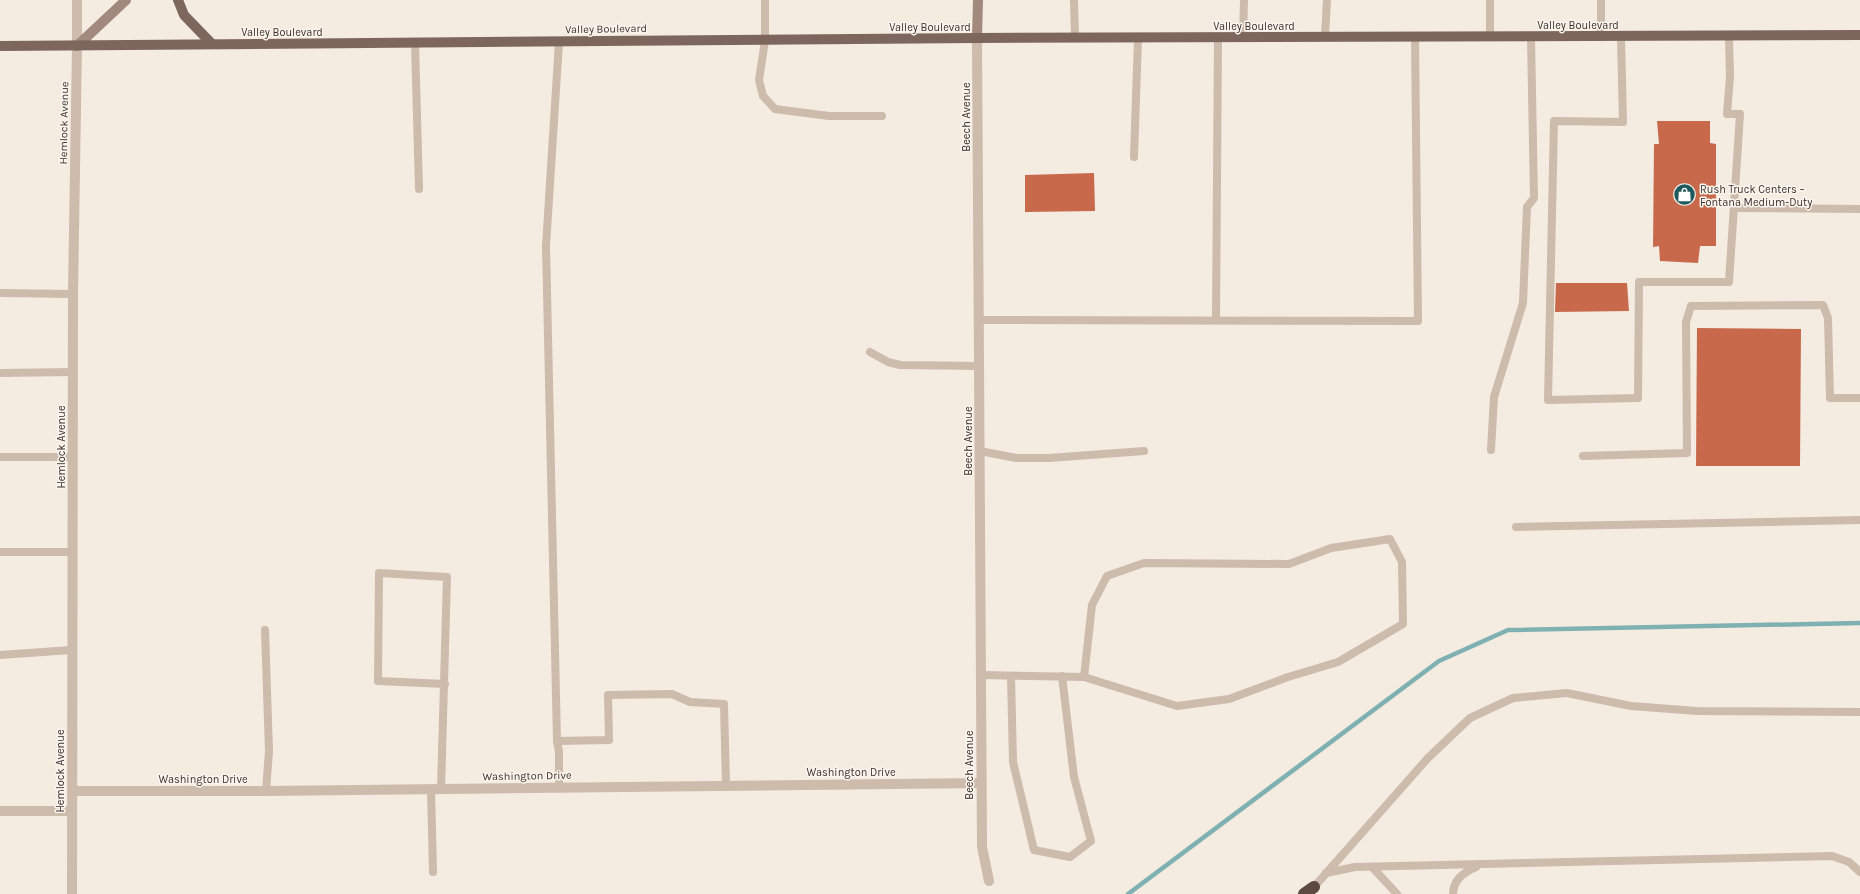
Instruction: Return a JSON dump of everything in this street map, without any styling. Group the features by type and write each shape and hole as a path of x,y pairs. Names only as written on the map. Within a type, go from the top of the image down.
{"main road":[{"path":"77,46 126,0"},
{"path":"178,0 184,15 212,44"},
{"name":"Beech Avenue","path":"978,0 978,38"},
{"name":"Valley Boulevard","path":"0,46 765,41 978,38 1860,36"}],"street":[{"name":"Hemlock Avenue","path":"72,894 73,791 71,650 73,552 73,294 77,0"},
{"name":"Beech Avenue","path":"978,38 981,783 982,847 989,881"},
{"name":"Washington Drive","path":"73,791 266,791 981,783"},
{"path":"0,811 72,811"}],"lane":[{"path":"766,0 765,41 759,80 763,96 775,109 829,116 882,116"},
{"path":"1074,0 1075,38"},
{"path":"1243,38 1244,0"},
{"path":"1325,38 1327,0"},
{"path":"1490,0 1490,37"},
{"path":"1601,0 1601,37"},
{"path":"1621,37 1623,122 1554,121 1548,400 1638,398 1639,282 1730,282 1740,114 1727,114 1730,77 1730,36"},
{"path":"979,320 1418,321 1415,37"},
{"path":"1491,450 1494,397 1523,303 1527,206 1534,198 1531,37"},
{"path":"1134,157 1138,38"},
{"path":"1216,320 1218,38"},
{"path":"559,42 546,246 559,788"},
{"path":"415,43 419,189"},
{"path":"1734,208 1860,209"},
{"path":"0,293 73,294"},
{"path":"1583,456 1687,453 1686,322 1691,306 1823,305 1828,318 1830,398 1860,398"},
{"path":"870,352 888,362 900,365 980,366"},
{"path":"0,373 73,372"},
{"path":"980,452 1016,458 1049,458 1144,451"},
{"path":"0,457 73,457"},
{"path":"1516,527 1860,520"},
{"path":"981,675 1084,677 1177,706 1229,699 1288,677 1338,662 1403,624 1402,562 1390,540 1331,548 1289,564 1144,563 1107,576 1092,605 1084,677"},
{"path":"0,552 73,552"},
{"path":"433,872 436,789 445,684 447,577 379,573 378,681 445,684"},
{"path":"265,630 269,751 266,791"},
{"path":"0,655 71,650"},
{"path":"1011,676 1013,762 1034,850 1070,857 1091,841 1074,778 1062,676"},
{"path":"1309,891 1428,758 1470,718 1514,698 1567,693 1631,706 1697,711 1860,712"},
{"path":"557,741 609,740 608,695 672,694 690,702 724,704 726,785"},
{"path":"1326,873 1355,868 1372,867 1832,856 1848,862 1860,872"},
{"path":"1453,894 1456,881 1464,871 1482,864"},
{"path":"1372,867 1397,894"}],"building":[{"name":"Rush Truck Centers – Fontana Medium-Duty","path":"1657,121 1710,121 1710,143 1716,144 1716,246 1700,246 1698,263 1660,261 1659,246 1653,247 1654,144 1659,144"},
{"path":"1094,173 1095,211 1025,212 1025,175"},
{"path":"1556,283 1627,283 1629,311 1555,312"},
{"path":"1697,328 1801,329 1800,466 1696,466"}],"waterway":[{"path":"1128,894 1439,661 1508,630 1860,623"}],"place":[{"name":"Rush Truck Centers – Fontana Medium-Duty","path":"1685,195"}]}
